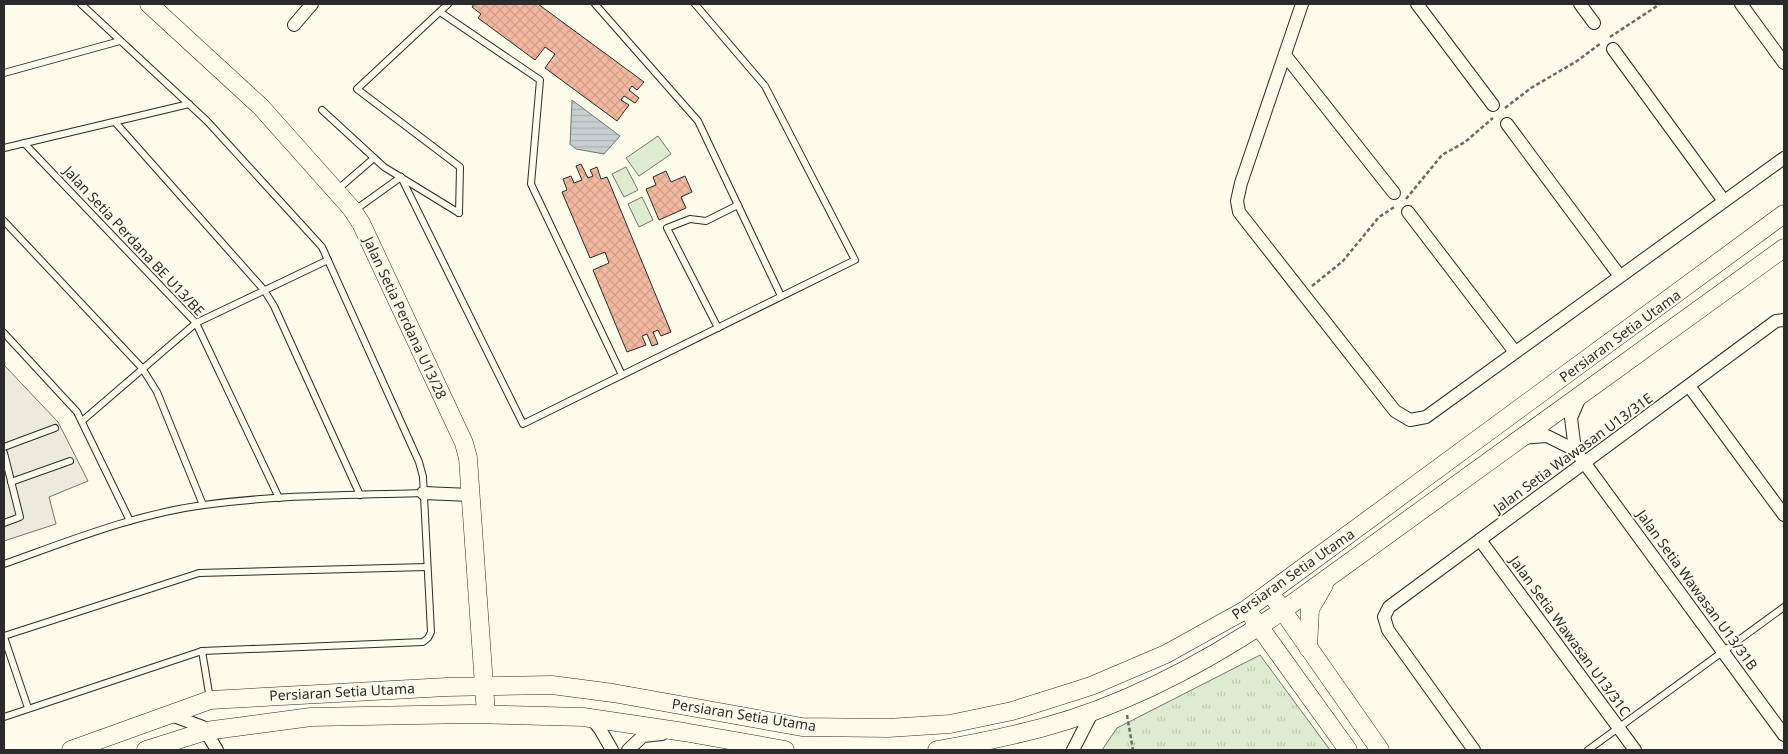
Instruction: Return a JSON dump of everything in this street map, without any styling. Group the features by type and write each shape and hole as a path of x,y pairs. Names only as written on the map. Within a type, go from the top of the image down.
{"street":[{"name":"Jalan Setia Perdana U13/28","path":"149,4 261,107 353,211 464,444 468,458 486,714"},
{"path":"294,24 312,4"},
{"path":"1302,4 1241,183 1237,201 1240,212 1247,224 1394,411 1410,420 1426,417 1619,275 1784,158"},
{"path":"1417,4 1493,105"},
{"path":"1580,4 1594,23"},
{"path":"1741,4 1784,63"},
{"path":"1613,49 1724,201"},
{"path":"1284,55 1394,194"},
{"path":"1507,124 1619,275"},
{"path":"1408,212 1515,352"},
{"name":"Persiaran Setia Utama","path":"72,750 210,700 483,686 552,685 613,693 802,727 888,728 950,724 1012,711 1091,686 1166,654 1247,609 1784,214"},
{"name":"Persiaran Setia Utama","path":"937,750 1042,728 1093,711 1125,698 1207,658 1258,628 1784,248"},
{"name":"Jalan Setia Wawasan U13/31E","path":"1474,750 1388,630 1384,617 1389,607 1776,321 1784,320"},
{"path":"1689,386 1784,515"},
{"path":"1575,450 1571,418 1584,392"},
{"path":"1519,438 1547,436 1575,450"},
{"name":"Jalan Setia Wawasan U13/31B","path":"1575,450 1784,735"},
{"path":"423,493 471,495"},
{"name":"Jalan Setia Wawasan U13/31C","path":"1480,540 1635,750"},
{"path":"1308,648 1310,609 1328,578"},
{"path":"1270,593 1380,750"},
{"path":"1247,609 1258,628 1348,750"},
{"path":"1073,750 1093,711"},
{"name":"Persiaran Setia Utama","path":"146,750 206,731 311,716 486,714 590,718 785,750"},
{"path":"171,715 198,724 206,731 217,750"},
{"path":"590,718 600,728 612,750"},
{"path":"628,750 643,736 684,732"}],"lane":[{"path":"4,717 202,651 423,642 428,638 430,632 423,477 419,462 322,247 189,104 81,4"},
{"path":"322,110 374,158 401,178 459,213 460,167 357,89 448,4"},
{"path":"595,4 698,121 781,296"},
{"path":"401,178 524,424 855,260 765,86 695,4"},
{"path":"440,12 540,80 531,184 622,375"},
{"path":"4,73 120,41"},
{"path":"4,148 189,104"},
{"path":"115,122 264,290 274,306 360,495"},
{"name":"Jalan Setia Perdana BE U13/BE","path":"24,144 196,323 279,498"},
{"path":"336,191 374,158"},
{"path":"353,211 401,178"},
{"path":"718,328 667,228 690,220 706,221 738,205"},
{"path":"4,220 142,368 157,392 203,505"},
{"path":"82,421 196,323 328,260"},
{"path":"4,333 78,412 130,521"},
{"path":"4,447 55,428"},
{"path":"4,453 20,517 4,523"},
{"path":"11,482 70,461"},
{"path":"4,564 130,521 203,505 279,498 423,493"},
{"path":"28,708 4,636 198,573 427,567"},
{"path":"1588,750 1784,607"},
{"path":"202,651 210,700"}],"path":[{"path":"1303,293 1343,261 1366,230 1379,217 1406,198 1442,156 1465,142 1531,88 1577,61 1660,4"},
{"path":"1125,698 1133,750"}],"green space":[{"path":"658,136 671,154 639,176 626,158"},
{"path":"626,167 638,190 624,197 612,174"},
{"path":"642,197 653,220 639,227 628,204"},
{"path":"1260,655 1330,750 1102,750 1117,728"}],"shaded area":[{"path":"572,100 620,136 604,154 576,149 570,144"},
{"path":"4,365 58,422 88,481 49,497 56,524 4,541"}],"building":[{"path":"474,4 538,4 644,82 637,90 632,86 629,90 639,98 635,103 624,96 621,100 629,105 617,121 545,68 555,54 545,47 535,60 478,18 481,14 472,7"},
{"path":"581,164 588,178 593,176 590,170 597,167 601,179 607,177 671,332 661,336 658,330 653,332 658,344 652,346 647,334 642,336 646,345 627,352 593,270 609,263 605,252 590,258 562,192 567,190 563,179 571,176 574,183 582,180 576,166"},
{"path":"666,171 671,182 685,176 692,192 681,197 686,208 659,220 646,189 656,185 653,177"}]}
